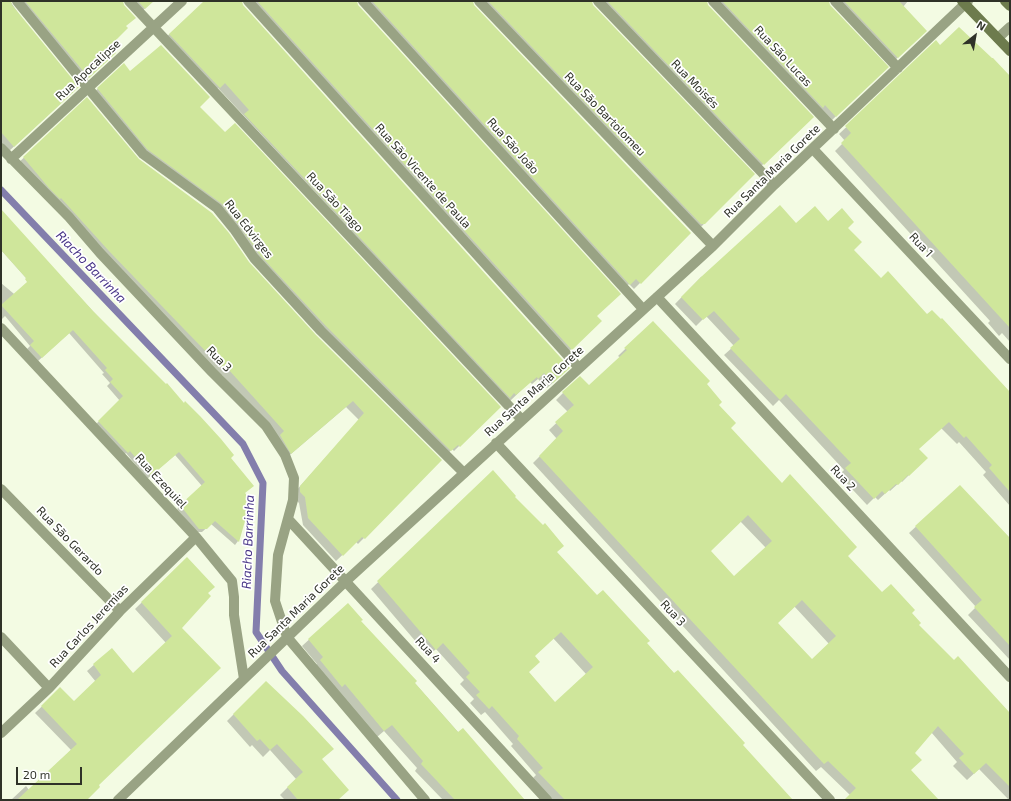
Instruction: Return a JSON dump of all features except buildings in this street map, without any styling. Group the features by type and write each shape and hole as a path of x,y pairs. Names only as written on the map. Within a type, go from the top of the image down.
{"main road":[{"path":"1005,1 1010,6"},
{"path":"965,2 1010,51"}],"street":[{"name":"Rua Edvirges","path":"17,1 143,154 217,208 254,258 316,325 464,473"},
{"name":"Rua São Tiago","path":"129,1 522,420"},
{"name":"Rua Apocalipse","path":"11,159 182,1"},
{"name":"Rua São Vicente de Paula","path":"248,1 579,368"},
{"name":"Rua São João","path":"363,1 644,309"},
{"name":"Rua São Bartolomeu","path":"479,1 713,246"},
{"name":"Rua Moisés","path":"598,1 774,185"},
{"name":"Rua São Lucas","path":"713,1 834,129"},
{"path":"834,1 898,68"},
{"name":"Rua Santa Maria Gorete","path":"118,800 346,581 713,246 774,185 898,68 965,2"},
{"path":"998,38 1010,27"},
{"name":"Rua 3","path":"1,148 69,217 100,253 212,372 266,426 285,455 294,478 293,500 278,555 276,601 284,639"},
{"name":"Rua 1","path":"813,149 1010,359"},
{"name":"Rua 2","path":"657,297 1010,677"},
{"name":"Rua Ezequiel","path":"1,328 196,537 232,581 234,615 244,679"},
{"name":"Rua 3","path":"496,443 830,800"},
{"name":"Rua São Gerardo","path":"1,490 120,611"},
{"name":"Rua 4","path":"288,519 547,800"},
{"name":"Rua Carlos Jeremias","path":"1,733 49,688 120,611 196,537"},
{"path":"1,637 49,688"},
{"path":"284,639 424,800"}],"waterway":[{"name":"Riacho Barrinha","path":"1,190 243,444 263,483 256,632 282,671 397,800"}]}
